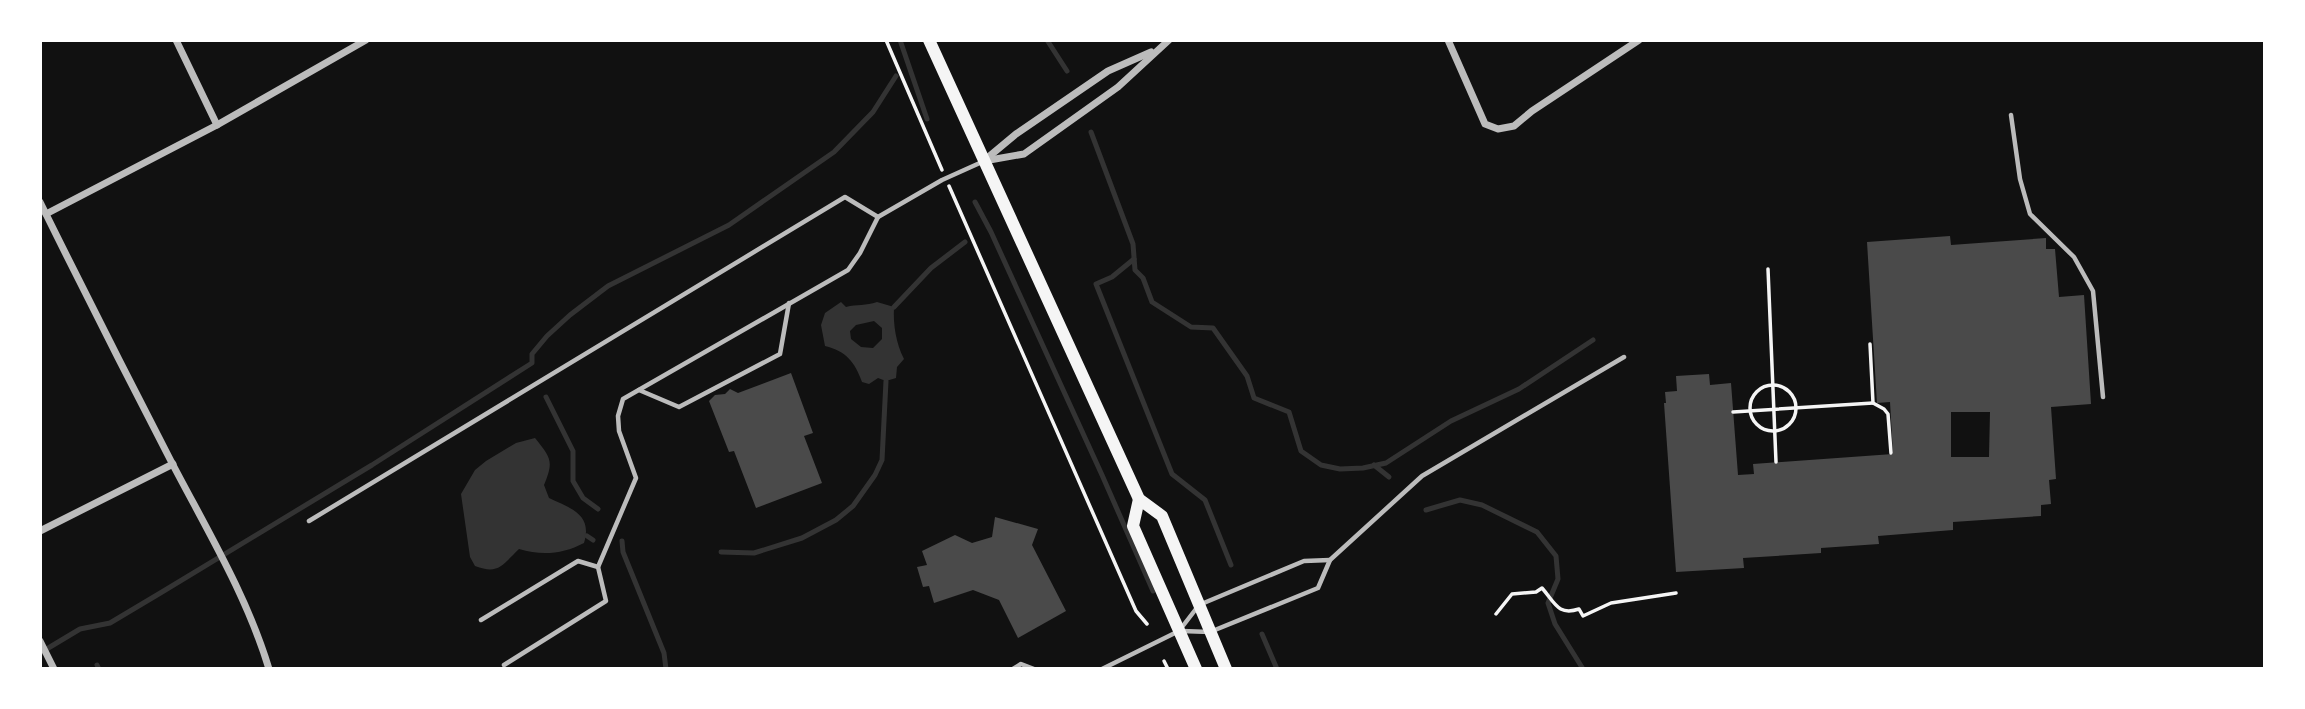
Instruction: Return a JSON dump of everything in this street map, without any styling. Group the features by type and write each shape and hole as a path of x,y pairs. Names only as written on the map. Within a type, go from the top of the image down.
{"main road":[{"path":"929,40 1139,499 1162,516 1226,669"},
{"path":"1139,499 1133,526 1196,669"}],"street":[{"path":"176,40 217,125"},
{"path":"46,214 217,125 366,40"},
{"path":"984,161 1024,154 1118,87 1169,40"},
{"path":"1448,40 1485,124 1498,129 1514,126 1532,111 1639,40"},
{"path":"984,161 1016,134 1108,71 1158,48"},
{"path":"40,202 225,564 256,629 269,669"},
{"path":"40,531 173,464"},
{"path":"40,641 54,669"}],"lane":[{"path":"2011,115 2020,179 2030,214 2074,257 2093,291 2103,397"},
{"path":"504,664 606,601 598,567 636,478 619,431 618,416 623,399 848,270 878,217 942,180 984,161"},
{"path":"309,521 845,197 878,217"},
{"path":"638,390 679,407 780,354 789,303"},
{"path":"1179,631 1210,632 1318,588 1330,560 1422,476 1624,357"},
{"path":"1102,669 1179,631 1199,605 1304,561 1330,560"},
{"path":"481,620 578,561 598,567"},
{"path":"1013,669 1021,664 1034,669"}],"path":[{"path":"886,40 942,170"},
{"path":"947,183 1136,611 1146,624"},
{"path":"1768,269 1776,462"},
{"path":"1870,344 1873,403"},
{"path":"1772,385 1784,387 1793,396 1796,408 1794,419 1786,427 1774,431 1763,429 1754,421 1750,411 1751,401 1756,393 1763,387 1772,385"},
{"path":"1733,412 1873,403 1888,414 1891,453"},
{"path":"1496,614 1512,594 1542,589 1562,611 1568,613 1579,609 1583,616 1611,603 1676,593"},
{"path":"1164,661 1168,669"}],"shaded area":[{"path":"841,302 846,307 877,302 894,307 896,334 904,359 897,367 896,378 886,381 878,378 869,384 862,382 849,358 825,346 821,325 825,313","holes":["874,321 882,328 882,339 873,348 861,347 851,339 850,331 856,325"]},
{"path":"535,438 549,460 544,485 549,498 578,513 585,525 584,543 552,553 519,549 495,569 475,566 470,557 461,494 475,470 486,461 516,443"}],"building":[{"path":"1950,236 1951,245 2046,238 2046,249 2055,249 2059,297 2084,295 2091,404 2051,407 2056,479 2049,480 2051,504 2041,505 2041,516 1953,522 1953,530 1878,536 1879,544 1821,548 1821,553 1743,558 1744,568 1676,572 1664,403 1665,392 1677,391 1676,376 1709,374 1710,385 1731,383 1738,475 1754,474 1753,464 1893,454 1890,402 1877,403 1867,242","holes":["1951,412 1990,412 1989,457 1951,457"]},
{"path":"791,373 813,433 804,436 822,483 756,508 734,451 729,452 709,401 715,395 725,394 730,389 738,393"},
{"path":"995,517 1038,529 1032,545 1066,611 1018,638 999,600 973,590 934,603 929,586 923,587 917,567 927,565 922,551 955,535 972,543 992,537"}],"waterway":[{"path":"900,40 927,119"},
{"path":"1047,40 1067,71"},
{"path":"40,653 80,629 110,623 372,465 532,363 532,354 547,336 608,286 729,225 834,152 873,112 896,76"},
{"path":"1091,132 1133,244 1135,270 1143,278 1152,302 1191,327 1213,328 1247,376 1254,398 1289,412 1301,451 1321,465 1340,469 1386,463 1451,421 1519,389 1593,340"},
{"path":"975,202 1153,591"},
{"path":"894,307 931,268 965,242"},
{"path":"1134,259 1112,277 1096,284 1172,474 1205,500 1231,565"},
{"path":"721,552 754,553 802,538 836,520 853,506 882,460 886,381"},
{"path":"546,397 573,451 573,481 583,498 598,509"},
{"path":"1374,465 1389,477"},
{"path":"1426,510 1460,500 1482,505 1537,532 1556,556 1558,579 1548,603 1555,624 1583,669"},
{"path":"587,536 593,540"},
{"path":"622,541 623,552 664,653 666,669"},
{"path":"1262,634 1277,669"},
{"path":"97,665 99,669"}]}
